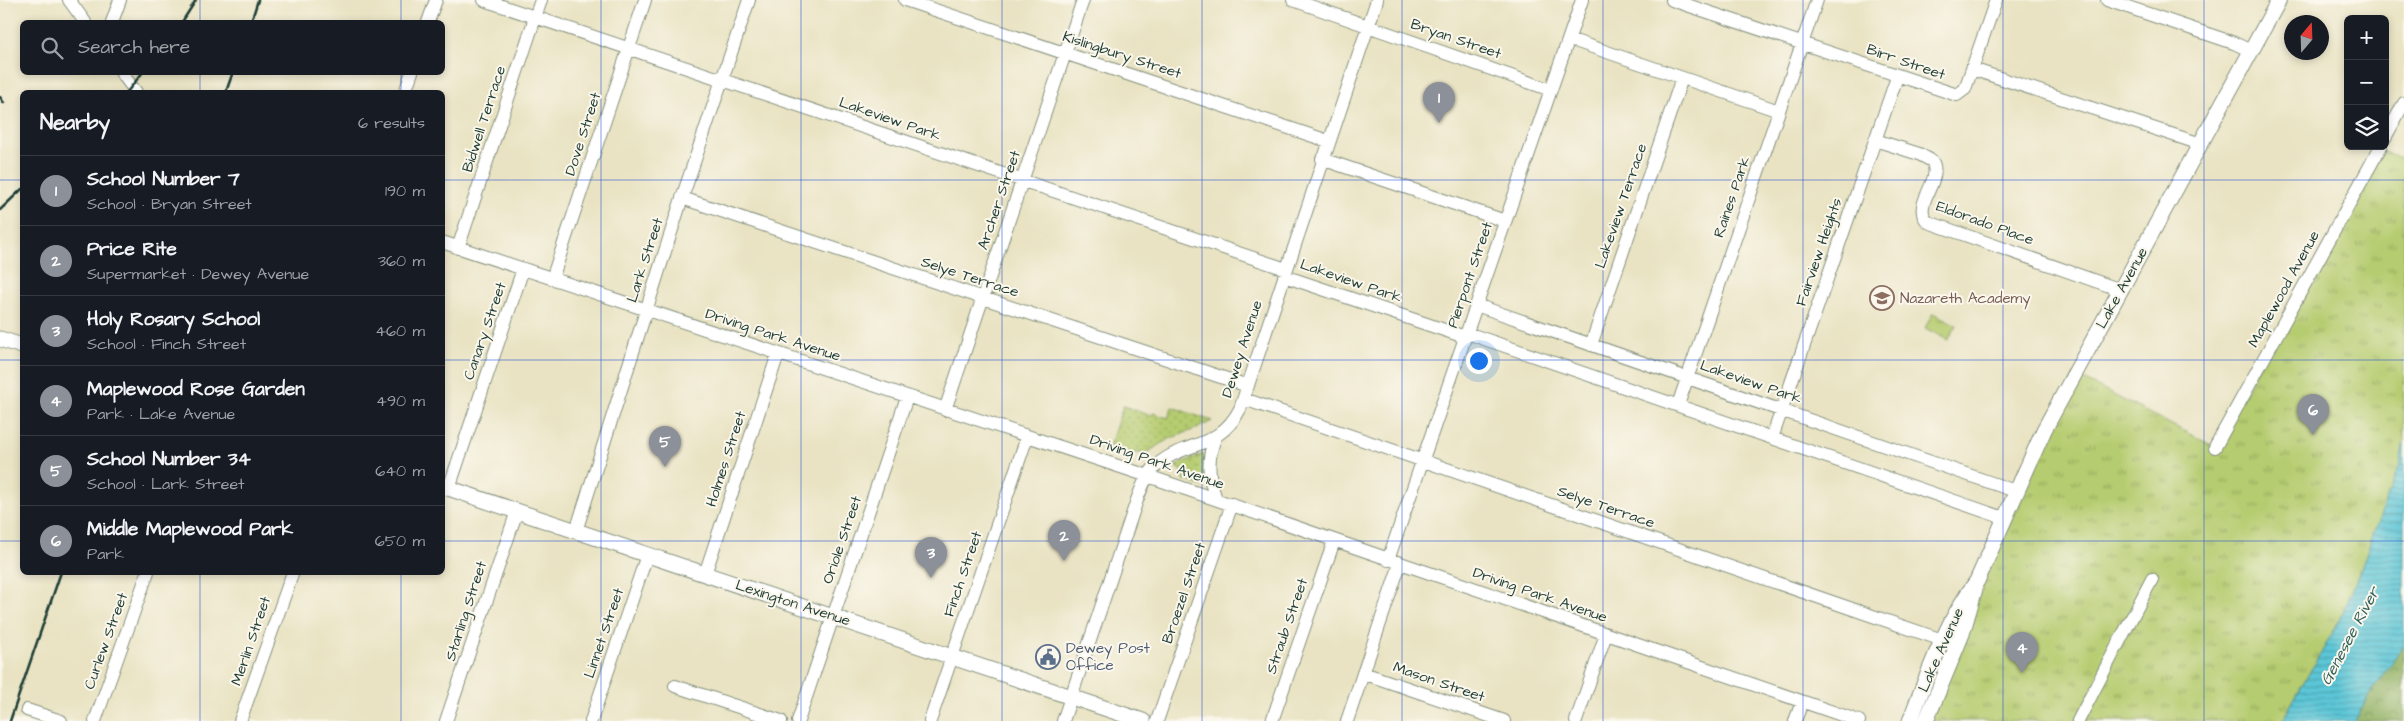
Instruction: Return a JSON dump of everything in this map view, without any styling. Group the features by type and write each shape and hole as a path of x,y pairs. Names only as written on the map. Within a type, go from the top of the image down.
{"main road":[{"name":"Lake Avenue","path":"1910,721 1971,607 1977,581 2015,491 2044,430 2279,0"},
{"path":"0,339 20,345"},
{"name":"Lexington Avenue","path":"446,487 1143,721"},
{"name":"Lake Avenue","path":"1926,721 1951,642"}],"street":[{"path":"69,0 84,20"},
{"path":"113,20 120,0"},
{"path":"429,20 436,0"},
{"name":"Lakeview Park","path":"484,0 1022,180 1466,335 1678,405 2004,518"},
{"name":"Bidwell Terrace","path":"458,248 541,0"},
{"name":"Dove Street","path":"552,279 645,0"},
{"name":"Lark Street","path":"576,531 682,198 749,0"},
{"name":"Kislingbury Street","path":"905,0 1328,142"},
{"name":"Archer Street","path":"945,410 1083,0"},
{"name":"Bryan Street","path":"1293,0 1551,90"},
{"name":"Dewey Avenue","path":"1063,721 1137,500 1148,476 1164,460 1215,438 1231,423 1244,399 1322,159 1377,0"},
{"name":"Pierpont Street","path":"1388,560 1582,0"},
{"name":"Birr Street","path":"1672,0 1897,77 1957,95 1962,93 1972,69"},
{"name":"Raines Park","path":"1678,405 1817,0"},
{"path":"1996,0 1972,69 2201,144"},
{"path":"2107,0 2234,43 2251,51"},
{"path":"1568,39 1779,111"},
{"path":"123,75 134,90"},
{"path":"406,90 411,75"},
{"name":"Fairview Heights","path":"1772,438 1897,77"},
{"name":"Lakeview Terrace","path":"1591,344 1682,78"},
{"path":"2389,131 2404,103"},
{"name":"Eldorado Place","path":"1875,140 1919,154 1932,161 1935,172 1922,209 1924,218 1928,222 2121,290"},
{"name":"Maplewood Avenue","path":"2215,447 2379,150"},
{"path":"1322,159 1505,221"},
{"name":"Selye Terrace","path":"682,198 1248,386"},
{"name":"Driving Park Avenue","path":"445,243 1232,504 1388,560 1858,721"},
{"name":"Canary Street","path":"446,487 523,269"},
{"name":"Lakeview Park","path":"1476,305 2015,491"},
{"name":"Holmes Street","path":"706,574 778,354"},
{"name":"Oriole Street","path":"798,721 908,397"},
{"name":"Selye Terrace","path":"1244,399 1951,642"},
{"name":"Finch Street","path":"930,721 1027,437"},
{"path":"1215,438 1208,461 1210,485 1216,499"},
{"name":"Broezel Street","path":"1157,721 1232,504"},
{"name":"Starling Street","path":"446,721 517,511"},
{"name":"Straub Street","path":"1272,721 1334,541"},
{"name":"Linnet Street","path":"591,721 647,555"},
{"path":"1347,721 1400,564"},
{"name":"Curlew Street","path":"95,721 147,575"},
{"name":"Merlin Street","path":"240,721 291,575"},
{"path":"2078,721 2152,579"},
{"path":"1576,721 1606,634"},
{"name":"Mason Street","path":"1363,674 1504,721"},
{"path":"675,686 781,721"},
{"path":"1795,721 1802,702"},
{"path":"27,710 61,721"}],"green space":[{"path":"2378,150 2404,161 2404,441 2400,465 2342,614 2283,721 1926,721 1967,620 2074,375 2215,447"},
{"path":"1933,313 1957,325 1948,340 1925,328"},
{"path":"1123,406 1152,416 1153,413 1168,418 1172,407 1212,421 1169,439 1146,453 1127,453 1109,447"},
{"path":"1203,454 1205,458 1205,487 1182,479 1184,473 1175,466"},
{"path":"2404,646 2404,721 2355,721 2372,690"}],"water":[{"name":"Genesee River","path":"2404,441 2404,646 2372,690 2355,721 2283,721 2342,614 2400,465"}],"railway":[{"path":"183,20 196,0"},
{"path":"252,20 258,0"},
{"path":"129,90 141,75"},
{"path":"227,90 232,75"},
{"path":"0,97 4,103"},
{"path":"0,210 20,191"},
{"path":"10,721 60,575"}],"place":[{"name":"School Number 7","path":"1439,123"},
{"name":"Nazareth Academy","path":"1882,298"},
{"name":"Middle Maplewood Park","path":"2313,435"},
{"name":"School Number 34","path":"665,467"},
{"name":"Price Rite","path":"1064,561"},
{"name":"Holy Rosary School","path":"931,578"},
{"name":"Dewey Post Office","path":"1048,657"},
{"name":"Maplewood Rose Garden","path":"2022,673"}]}
